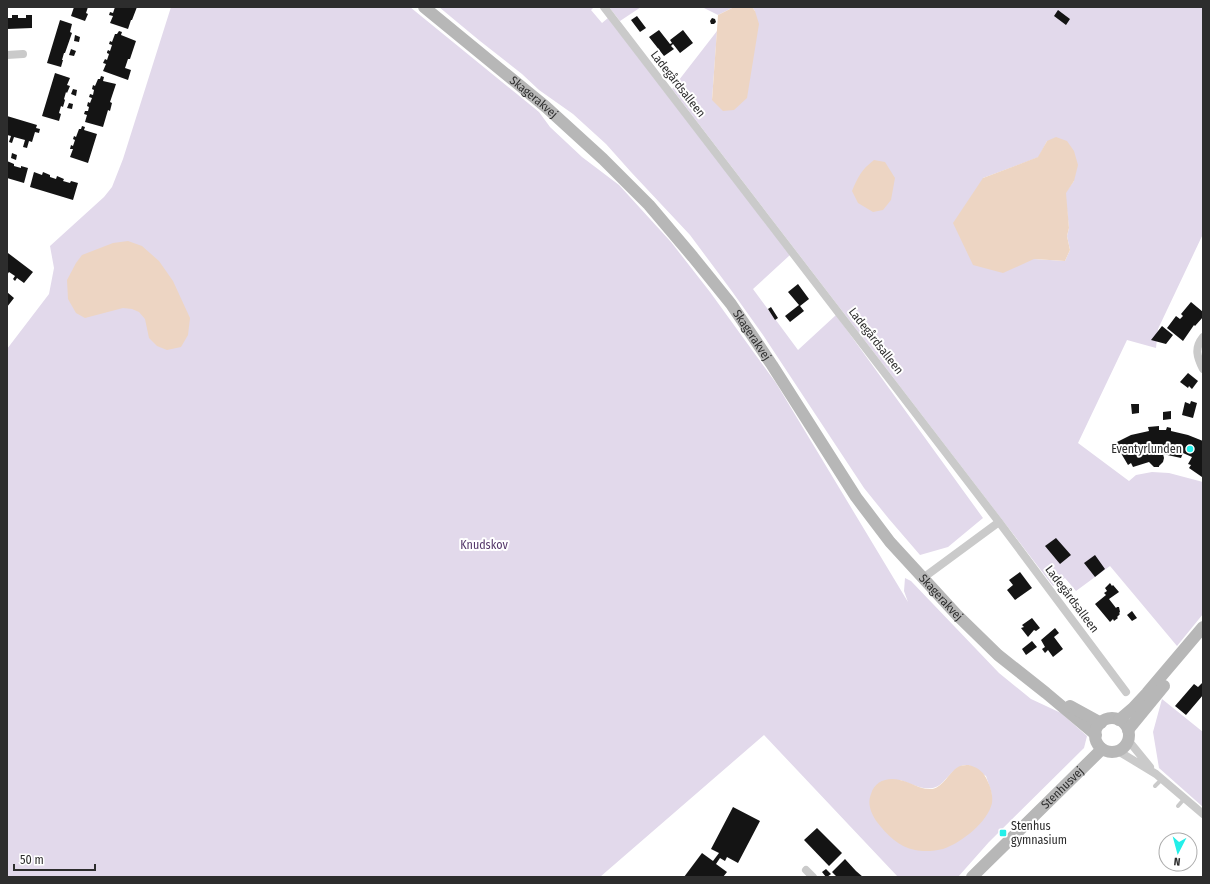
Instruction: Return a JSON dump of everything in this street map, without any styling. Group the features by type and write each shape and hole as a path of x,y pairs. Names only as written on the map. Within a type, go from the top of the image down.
{"street":[{"name":"Skagerakvej","path":"424,7 546,107 603,158 649,204 731,304 772,365 856,497 890,542 957,615 998,655 1096,735"},
{"name":"Ladegårdsalleen","path":"604,7 999,522 1126,692"},
{"path":"7,55 23,54"},
{"path":"1203,336 1196,350 1198,359 1203,369"},
{"path":"923,578 999,522"},
{"path":"1119,720 1147,693 1203,627"},
{"path":"1154,772 1128,735 1124,723 1119,720 1111,719 1101,723 1098,726 1096,740 1102,748 1110,752 1118,751 1125,747 1128,735 1203,639"},
{"name":"Skagerakvej","path":"1046,693 1101,723"},
{"name":"Stenhusvej","path":"972,877 1102,748"},
{"path":"1118,751 1154,772 1203,814"},
{"path":"806,870 813,877"}],"lane":[{"path":"1155,786 1162,779"},
{"path":"1178,806 1185,798"}],"green space":[{"name":"Knudskov","path":"171,7 410,7 539,112 550,127 582,157 619,185 671,242 710,292 776,383 908,602 904,591 905,578 911,581 999,673 1031,699 1061,713 1087,736 1084,748 989,842 958,877 898,877 764,735 600,877 7,877 7,349 49,294 54,268 50,246 104,197 112,187 123,159","holes":["967,765 986,776 991,791 992,801 899,843 900,780 921,787 936,787 955,770"]},
{"path":"439,7 594,7 591,10 602,23 608,18 790,255 753,289 798,350 836,315 983,518 948,547 920,555 864,488 763,335 690,235 606,144 573,114 539,90 522,74"},
{"path":"609,7 641,7 620,21"},
{"path":"702,7 734,7 718,15"},
{"path":"752,7 1203,7 1203,234 1158,329 1156,348 1127,340 1078,443 1129,481 1136,475 1152,472 1169,473 1203,482 1203,614 1177,646 1110,566 1076,591 1065,578 1053,586 672,89 717,31 712,100 755,11","holes":["1047,141 1074,181 1065,193 1069,228 1067,236 1070,250 1065,261 1034,259 983,178 1039,157"]},
{"path":"1162,699 1203,732 1203,807 1159,768 1153,732"}],"shaded area":[{"path":"734,7 752,7 755,11 759,24 747,98 734,110 723,111 712,100 718,15"},
{"path":"1056,137 1067,141 1074,151 1078,165 1074,181 1066,193 1069,228 1067,236 1070,250 1065,261 1034,259 1003,273 973,265 953,223 983,178 1038,157 1047,141"},
{"path":"874,160 885,162 895,178 891,200 883,210 873,212 858,203 852,191 860,174"},
{"path":"128,241 142,246 159,261 173,281 190,318 188,335 181,347 167,350 157,346 149,338 145,319 139,312 132,309 123,308 85,318 76,313 68,299 67,280 82,255 113,243"},
{"path":"969,765 978,769 985,776 991,789 992,803 985,817 973,831 958,842 943,849 918,851 904,846 889,836 873,815 869,801 875,786 882,781 895,779 923,788 932,789 940,785 956,768"}],"building":[{"path":"74,7 88,7 86,13 88,14 85,21 71,16"},
{"path":"115,7 137,7 128,29 110,23 113,16 109,15 110,12 113,13"},
{"path":"1058,10 1070,19 1066,25 1054,16"},
{"path":"12,15 18,15 18,18 26,18 26,15 32,15 32,28 7,29 7,18 12,18"},
{"path":"637,16 646,28 640,32 631,20"},
{"path":"712,18 715,19 716,22 714,24 711,24 710,21"},
{"path":"60,20 72,24 70,32 72,33 64,53 61,67 47,63"},
{"path":"659,30 670,44 672,43 670,40 683,30 693,43 680,53 673,44 671,46 674,49 664,56 649,37"},
{"path":"119,31 122,32 121,35 136,41 130,59 128,59 125,68 131,70 128,80 103,71 106,64 103,63 105,59 107,60 109,54 107,52 108,50 110,51 112,45 109,44 110,41 112,42 115,34"},
{"path":"75,35 80,37 79,42 74,41"},
{"path":"71,49 76,51 74,56 69,55"},
{"path":"55,73 70,78 67,85 70,86 67,93 66,92 63,107 61,106 59,113 61,114 59,121 42,116"},
{"path":"101,76 104,77 103,81 116,84 110,102 112,103 110,111 108,110 103,127 85,122 87,115 84,114 85,111 88,111 88,102 90,103 92,98 89,97 90,94 93,95 93,85 95,86"},
{"path":"73,89 77,90 76,96 71,94"},
{"path":"69,103 73,104 72,109 67,108"},
{"path":"7,116 37,125 36,128 40,129 39,133 35,132 32,142 29,141 27,148 23,147 25,140 14,137 12,143 9,142 11,136 7,135"},
{"path":"82,126 85,127 84,130 97,134 88,163 70,157 73,149 70,149 71,145 73,146 75,140 73,139 74,136 76,137"},
{"path":"12,153 17,155 16,160 11,158"},
{"path":"7,161 14,164 14,166 28,168 24,183 7,178"},
{"path":"34,172 42,175 43,172 56,179 57,176 64,179 63,181 78,183 73,200 30,187"},
{"path":"8,253 33,272 24,283 17,278 15,281 13,279 15,276 9,272 7,275"},
{"path":"798,284 809,299 800,306 804,311 790,322 785,316 799,305 788,292"},
{"path":"7,292 14,298 7,307"},
{"path":"1191,302 1203,312 1203,317 1195,326 1194,325 1183,341 1167,328 1176,316 1180,319 1183,316 1181,314"},
{"path":"771,307 778,318 775,320 768,309"},
{"path":"1162,326 1173,335 1166,344 1151,340"},
{"path":"1188,373 1198,381 1192,389 1180,382"},
{"path":"1191,401 1197,403 1193,418 1182,415 1185,402 1190,404"},
{"path":"1131,404 1139,404 1139,413 1132,414"},
{"path":"1171,411 1171,419 1163,420 1163,412"},
{"path":"1159,426 1159,430 1166,430 1167,427 1171,428 1171,431 1188,435 1203,441 1202,477 1189,468 1191,465 1188,464 1192,457 1183,453 1181,458 1163,454 1163,462 1159,467 1154,467 1149,462 1133,467 1131,463 1128,465 1115,443 1131,435 1149,431 1148,427"},
{"path":"1056,538 1071,555 1060,564 1045,546"},
{"path":"1095,555 1105,569 1095,577 1084,563"},
{"path":"1020,572 1032,588 1015,600 1007,590 1013,585 1009,580"},
{"path":"1110,583 1119,592 1109,599 1116,608 1119,607 1120,614 1117,617 1118,618 1114,621 1113,619 1110,622 1095,604 1106,595 1104,593 1107,591 1105,588"},
{"path":"1080,608 1085,612 1080,614 1075,610"},
{"path":"1132,611 1137,618 1132,621 1127,615"},
{"path":"1032,618 1040,628 1036,631 1034,630 1028,637 1021,628 1024,627 1022,625"},
{"path":"1055,628 1059,633 1054,637 1063,649 1053,657 1048,650 1045,653 1042,649 1045,647 1041,640"},
{"path":"1032,641 1037,647 1026,655 1022,649"},
{"path":"1203,682 1203,695 1186,715 1175,706 1194,684 1198,687"},
{"path":"733,807 760,821 738,863 727,857 725,861 720,858 716,864 727,872 723,877 684,877 702,853 713,861 719,853 711,849"},
{"path":"817,828 842,853 829,866 804,840"},
{"path":"845,859 863,877 837,877 832,872"},
{"path":"826,869 831,874 827,877 822,872"}],"place":[{"name":"Eventyrlunden","path":"1190,449"},
{"name":"Stenhus gymnasium","path":"1003,833"}]}
